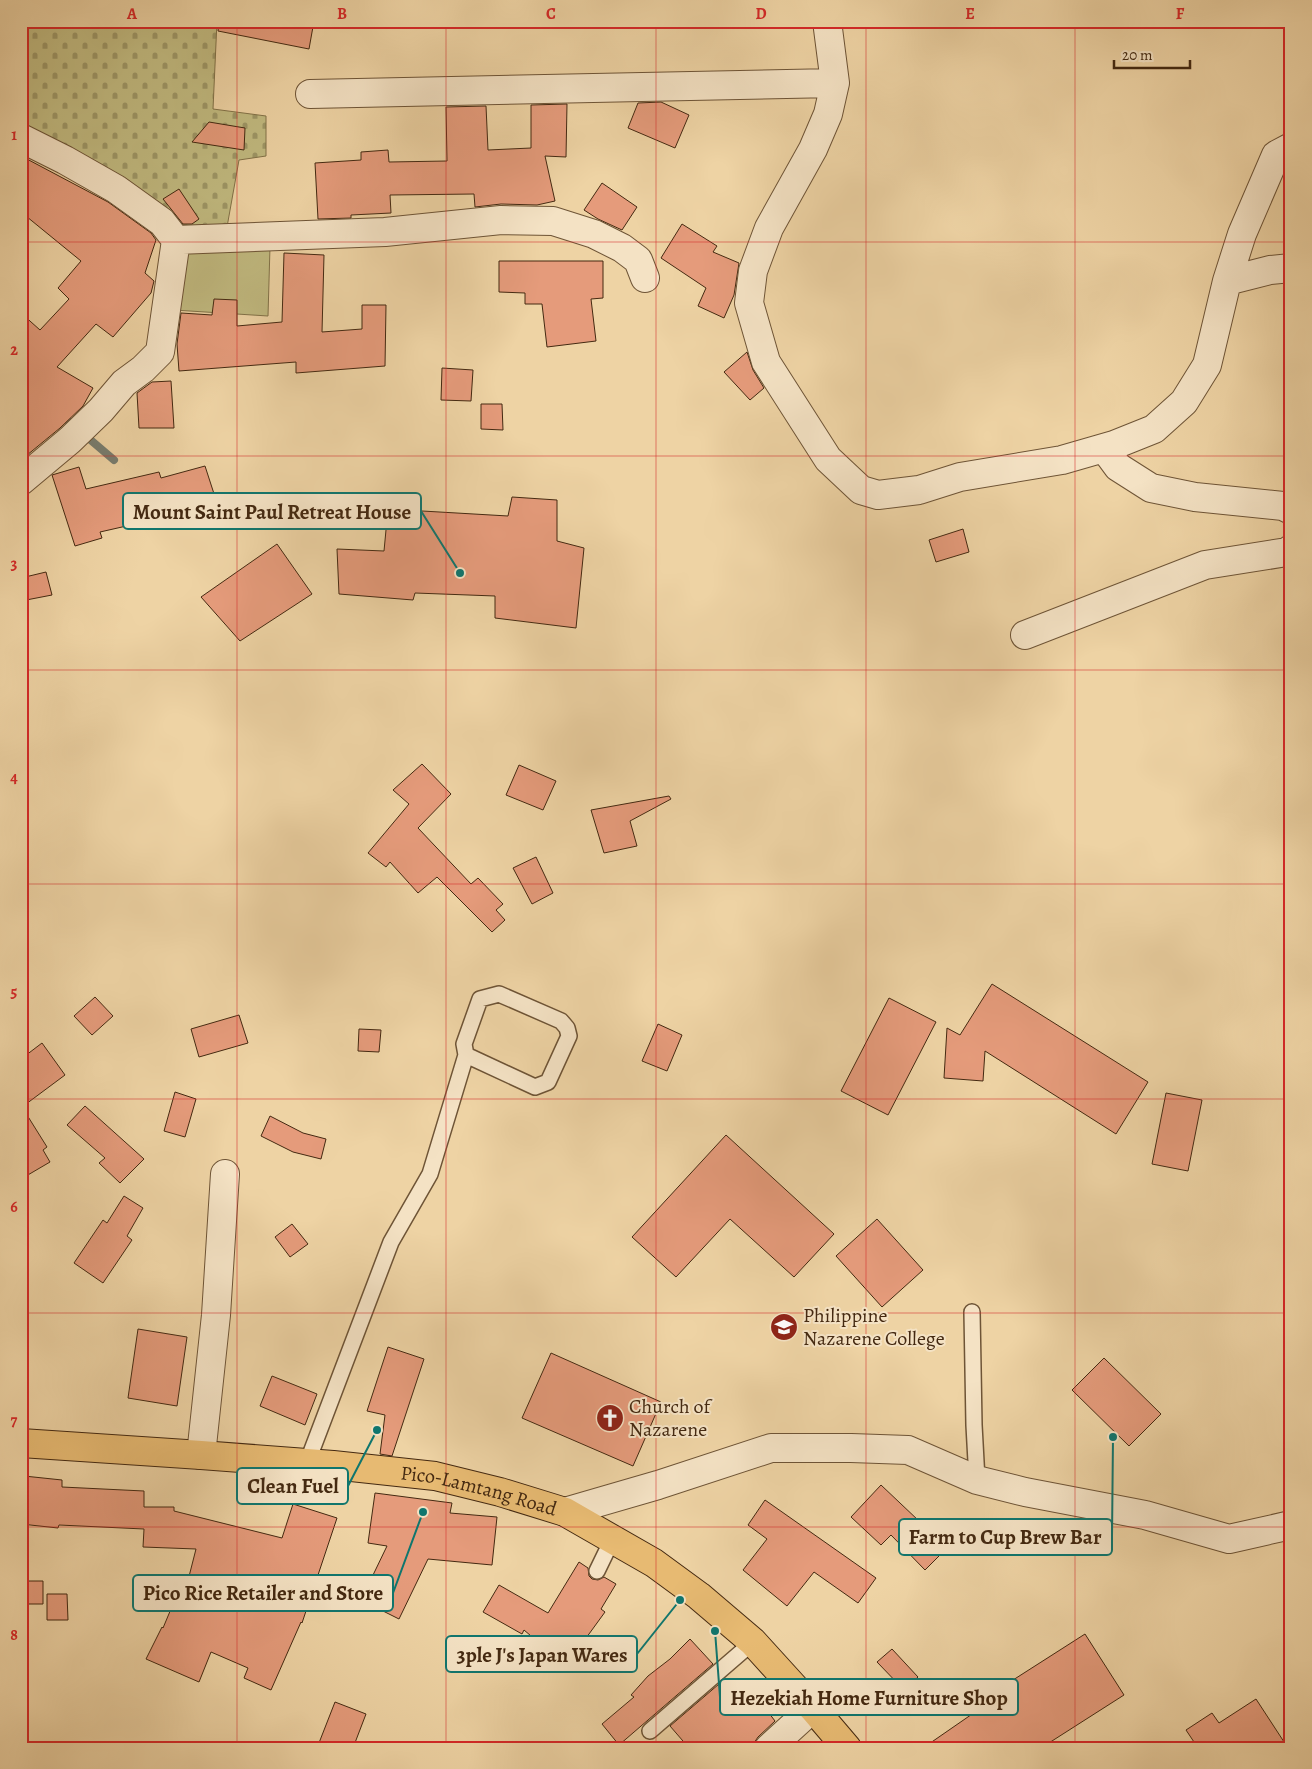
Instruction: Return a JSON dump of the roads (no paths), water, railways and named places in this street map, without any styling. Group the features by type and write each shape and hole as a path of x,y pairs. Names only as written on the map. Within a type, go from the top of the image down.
{"main road":[{"name":"Pico-Lamtang Road","path":"21,1443 307,1463 435,1476 500,1492 565,1512 654,1563 699,1596 752,1642 847,1748"}],"street":[{"path":"826,21 835,83 828,114 814,149 769,228 753,271 749,303 766,362 828,459 862,490 878,495 919,490 960,477 1062,460 1104,448 1154,430 1184,402 1207,365 1227,281 1242,234 1276,155 1291,147"},
{"path":"310,94 835,83"},
{"path":"21,138 116,189 162,222 176,240 160,352 143,369 124,383 80,431 21,481"},
{"path":"176,240 384,232 501,220 553,221 594,234 622,248 638,260 645,278"},
{"path":"1227,281 1270,270 1291,268"},
{"path":"1104,448 1118,467 1151,488 1195,497 1283,506 1291,510"},
{"path":"1025,635 1205,565 1287,552 1291,549"},
{"path":"201,1455 216,1315 224,1174"},
{"path":"565,1512 658,1485 771,1448 851,1448 908,1450 977,1480 1025,1492 1145,1515 1229,1539 1291,1525"},
{"path":"769,1748 813,1708"}],"lane":[{"path":"307,1463 391,1242 430,1174 466,1055 464,1044 480,999 499,994 561,1020 567,1028 569,1036 548,1082 535,1087 466,1055"},
{"path":"972,1312 977,1480"},
{"path":"596,1571 613,1538"},
{"path":"650,1731 752,1642"}],"waterway":[{"path":"59,417 66,419 114,460"}],"place":[{"name":"Mount Saint Paul Retreat House","path":"460,573"},
{"name":"Philippine Nazarene College","path":"784,1327"},
{"name":"Church of Nazarene","path":"610,1418"},
{"name":"Clean Fuel","path":"377,1430"},
{"name":"Farm to Cup Brew Bar","path":"1113,1437"},
{"name":"Pico Rice Retailer and Store","path":"423,1512"},
{"name":"3ple J's Japan Wares","path":"680,1600"},
{"name":"Hezekiah Home Furniture Shop","path":"715,1631"}]}
